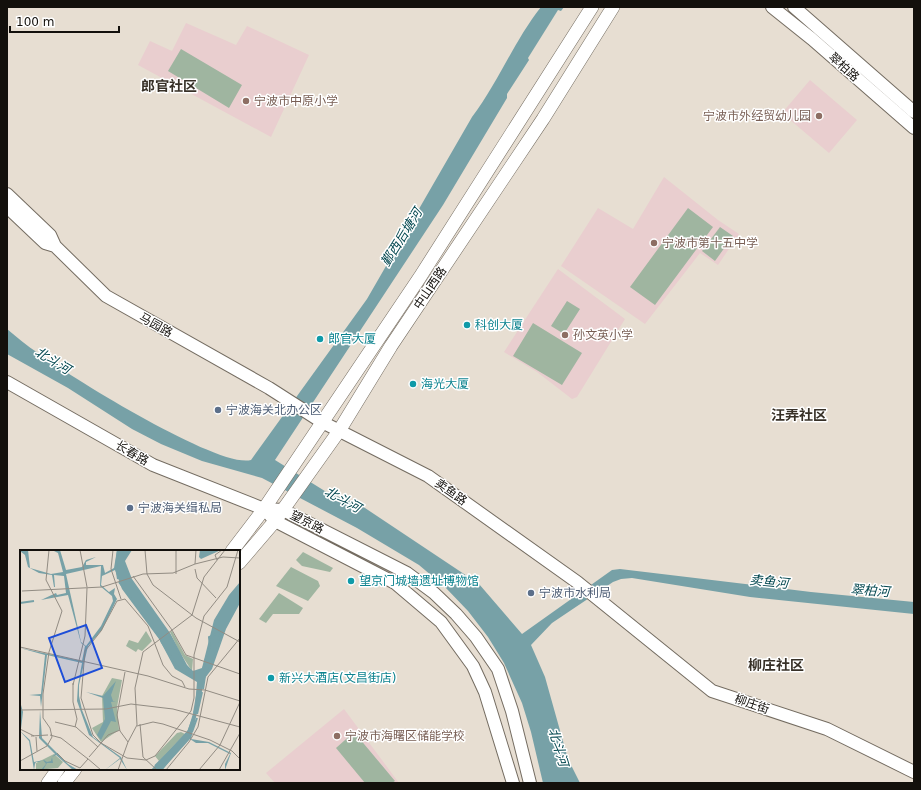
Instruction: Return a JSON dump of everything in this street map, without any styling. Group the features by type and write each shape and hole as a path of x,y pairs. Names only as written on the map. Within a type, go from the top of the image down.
{"main road":[{"name":"中山西路","path":"233,550 264,509 293,466 319,420 420,277 592,7"},
{"name":"中山西路","path":"240,562 275,521 339,431 391,346 543,119 613,7"},
{"name":"翠柏路","path":"772,7 812,39 914,128"},
{"name":"翠柏路","path":"794,7 914,112"},
{"name":"马园路","path":"7,194 50,235 55,246 106,296 269,388 319,420"},
{"name":"马园路","path":"7,207 45,243 55,246"},
{"name":"长春路","path":"7,382 153,465 264,509"},
{"name":"卖鱼路","path":"319,420 428,476 577,582 608,607"},
{"name":"望京路","path":"264,509 287,505 407,573 434,593 456,614 476,637 498,669 512,710 530,783"},
{"name":"望京路","path":"264,509 275,521 395,583 441,622 473,666 485,692 513,783"},
{"name":"柳庄街","path":"608,607 712,691 827,729 914,772"},
{"path":"48,783 57,770"},
{"path":"64,783 74,770"}],"shaded area":[{"name":"宁波市中原小学","path":"186,23 236,45 247,26 309,55 271,137 138,65 150,41 172,51"},
{"name":"宁波市外经贸幼儿园","path":"810,80 857,120 829,153 782,113"},
{"name":"宁波市第十五中学","path":"664,177 718,220 739,234 718,265 700,253 645,324 561,266 598,208 633,229"},
{"name":"孙文英小学","path":"558,269 625,319 577,397 572,399 537,372 504,352"},
{"name":"宁波市海曙区储能学校","path":"344,709 399,783 275,783 266,773"}],"green space":[{"path":"181,49 242,85 229,108 168,71"},
{"path":"688,208 713,227 655,305 630,287"},
{"path":"720,227 733,236 715,261 702,251"},
{"path":"567,301 580,309 564,334 551,326"},
{"path":"533,323 582,353 562,385 513,356"},
{"path":"303,552 333,568 330,572 302,566 296,560"},
{"path":"291,567 318,581 320,586 308,601 276,586"},
{"path":"279,593 303,608 299,614 273,614 266,623 259,619"},
{"path":"354,732 395,781 392,783 365,783 336,748"}],"water":[{"name":"北斗河","path":"541,7 564,7 561,11 558,10 528,58 529,60 507,94 507,98 443,205 275,460 328,493 359,504 479,584 522,634 612,570 620,569 811,592 914,602 914,614 750,597 632,578 621,579 613,582 552,623 531,645 545,677 568,759 580,783 543,783 531,732 522,703 504,663 488,637 468,611 445,587 419,565 357,528 262,478 202,461 161,444 132,429 68,388 7,354 7,329 55,365 144,418 209,450 234,459 251,460 367,299 472,117 490,90 522,34"}],"place":[{"name":"宁波市中原小学","path":"246,101"},
{"name":"宁波市外经贸幼儿园","path":"819,116"},
{"name":"宁波市第十五中学","path":"654,243"},
{"name":"科创大厦","path":"467,325"},
{"name":"孙文英小学","path":"565,335"},
{"name":"郎官大厦","path":"320,339"},
{"name":"海光大厦","path":"413,384"},
{"name":"宁波海关北办公区","path":"218,410"},
{"name":"宁波海关缉私局","path":"130,508"},
{"name":"望京门城墙遗址博物馆","path":"351,581"},
{"name":"宁波市水利局","path":"531,593"},
{"name":"新兴大酒店(文昌街店)","path":"271,678"},
{"name":"宁波市海曙区储能学校","path":"337,736"}],"district":[{"name":"郎官社区","path":"169,86"},
{"name":"汪弄社区","path":"799,415"},
{"name":"柳庄社区","path":"776,665"}],"water label":[{"name":"鄞西后塘河","path":"401,237"},
{"name":"卖鱼河","path":"769,581"},
{"name":"翠柏河","path":"870,590"}]}
